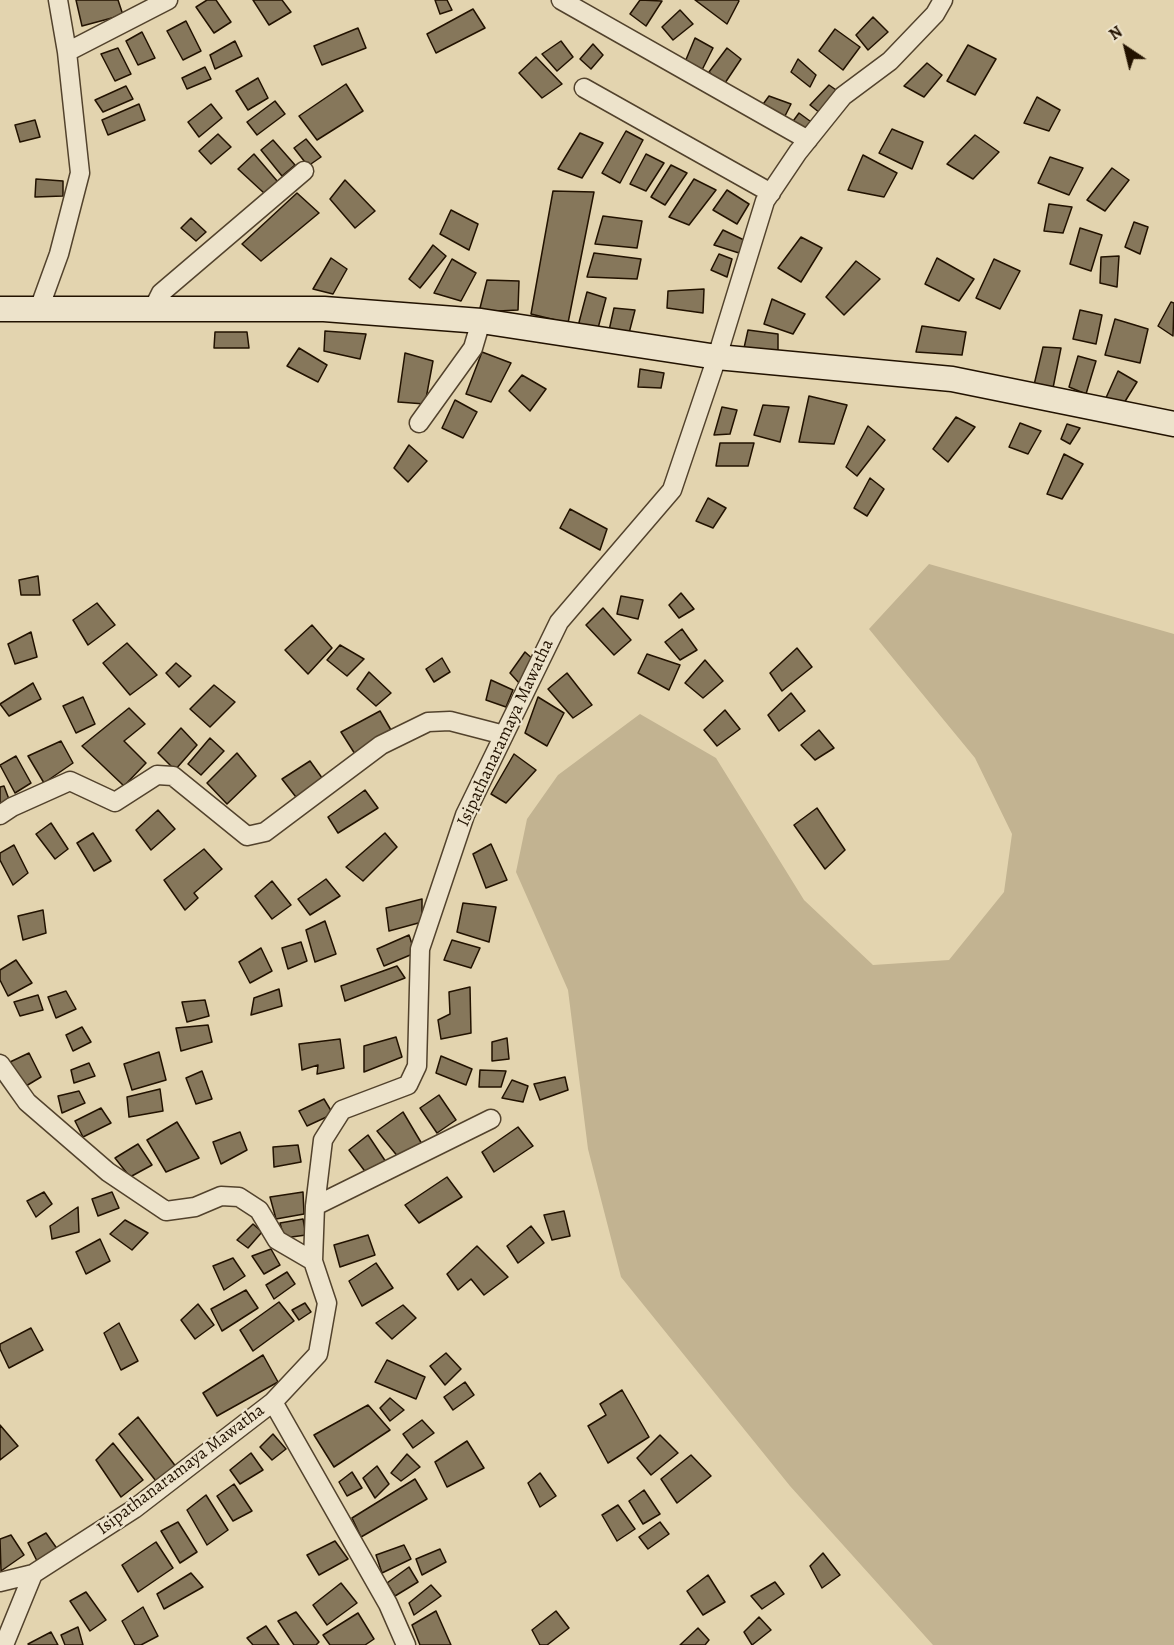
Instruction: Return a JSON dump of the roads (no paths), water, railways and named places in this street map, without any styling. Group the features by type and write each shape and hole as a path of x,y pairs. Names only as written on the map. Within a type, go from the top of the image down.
{"street":[{"path":"39,309 59,254 80,173 67,52 58,0"},
{"path":"67,52 168,0"},
{"path":"561,0 808,140"},
{"name":"Isipathanaramaya Mawatha","path":"0,1582 33,1574 134,1509 273,1402 318,1354 327,1303 313,1261 315,1206 323,1140 342,1110 408,1085 417,1066 420,949 465,814 559,622 672,490 717,357 765,201 808,140 843,96 890,61 935,14 943,0"},
{"path":"584,88 771,193"},
{"path":"153,309 161,293 304,171"},
{"path":"0,309 324,309 481,321 717,357 952,379 1174,424"},
{"path":"419,423 473,348 481,321"},
{"path":"0,815 12,807 70,781 115,802 157,775 173,776 247,836 265,832 381,746 428,722 450,720 504,735"},
{"path":"0,1064 27,1102 108,1172 165,1211 195,1207 221,1196 239,1197 259,1210 277,1240 313,1261"},
{"path":"315,1206 491,1119"},
{"name":"Isipathanaramaya Mawatha","path":"273,1402 388,1604 406,1645"},
{"path":"4,1645 33,1574"}]}
